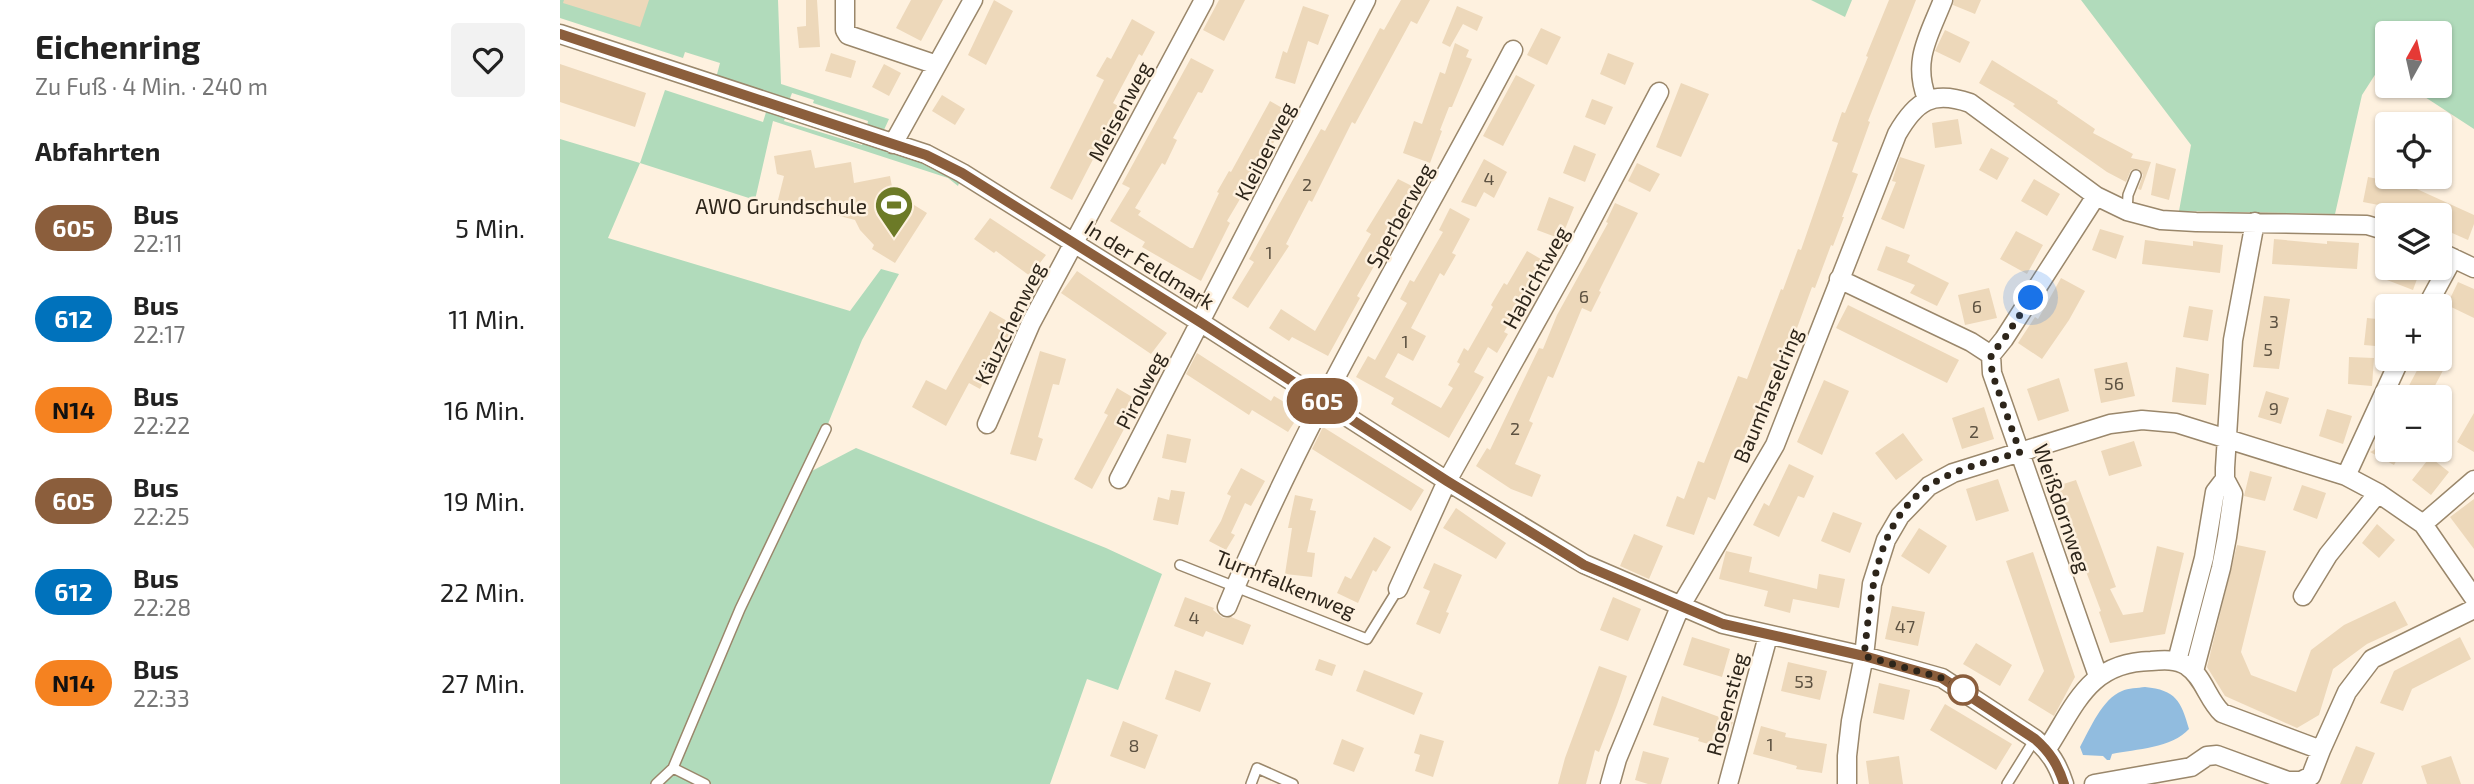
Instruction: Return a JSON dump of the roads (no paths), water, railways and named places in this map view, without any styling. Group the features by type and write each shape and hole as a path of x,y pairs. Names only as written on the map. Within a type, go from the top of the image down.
{"street":[{"path":"845,0 845,30 848,34 937,65"},
{"path":"893,144 973,0"},
{"name":"Meisenweg","path":"1074,243 1204,0"},
{"name":"Kleiberweg","path":"1200,322 1366,0"},
{"path":"1943,0 1919,65 1921,84 1927,99 1956,98 1970,103 2096,197 2127,211 2161,220 2367,225 2375,227"},
{"name":"In der Feldmark","path":"560,34 926,155 962,173 1584,565 1723,624 1864,656 1942,678 2041,744"},
{"name":"Sperberweg","path":"1227,607 1322,402 1514,50"},
{"name":"Habichtweg","path":"1447,481 1571,259 1659,92"},
{"name":"Baumhaselring","path":"1610,784 1617,759 1680,607 1775,445 1897,134 1909,113 1927,99"},
{"path":"1839,279 1971,342 1991,355 2096,197"},
{"path":"2194,671 2221,568 2233,494 2225,479 2233,340 2255,222"},
{"name":"Käuzchenweg","path":"987,424 1031,323 1074,243"},
{"path":"2452,258 2474,268"},
{"name":"Pirolweg","path":"1119,479 1200,322"},
{"name":"Weißdornweg","path":"1991,355 1992,373 2098,676"},
{"path":"2346,476 2394,371"},
{"path":"1847,784 1851,721 1864,656 1872,584 1886,540 1900,516 1929,486 1954,473 2110,424 2142,420 2176,423 2346,476 2378,493 2423,524 2474,598"},
{"path":"2177,661 2204,558 2215,492 2225,479"},
{"path":"2423,524 2474,480"},
{"name":"Turmfalkenweg","path":"1398,589 1447,481"},
{"path":"2303,596 2328,555 2378,493"},
{"path":"2094,784 2191,767 2207,756 2217,755 2288,781 2301,781 2311,776 2347,692 2372,659 2474,609"},
{"name":"Rosenstieg","path":"1727,784 1768,636"},
{"path":"2064,784 2057,764 2041,744 2098,676 2125,664 2143,661 2177,661 2194,671 2222,713 2321,750"}],"lane":[{"path":"2127,211 2128,195 2136,175"},
{"path":"656,784 673,768 740,609 826,429"},
{"name":"Turmfalkenweg","path":"1180,565 1367,639 1398,589"},
{"path":"2007,783 2041,744"},
{"path":"673,768 705,784"},
{"path":"1251,784 1257,768 1293,784"}],"water":[{"path":"2145,687 2164,691 2176,699 2189,729 2163,744 2112,754 2110,760 2103,756 2083,755 2080,747 2097,715 2108,701 2124,690"}],"place":[{"name":"AWO Grundschule","path":"894,239"}]}
